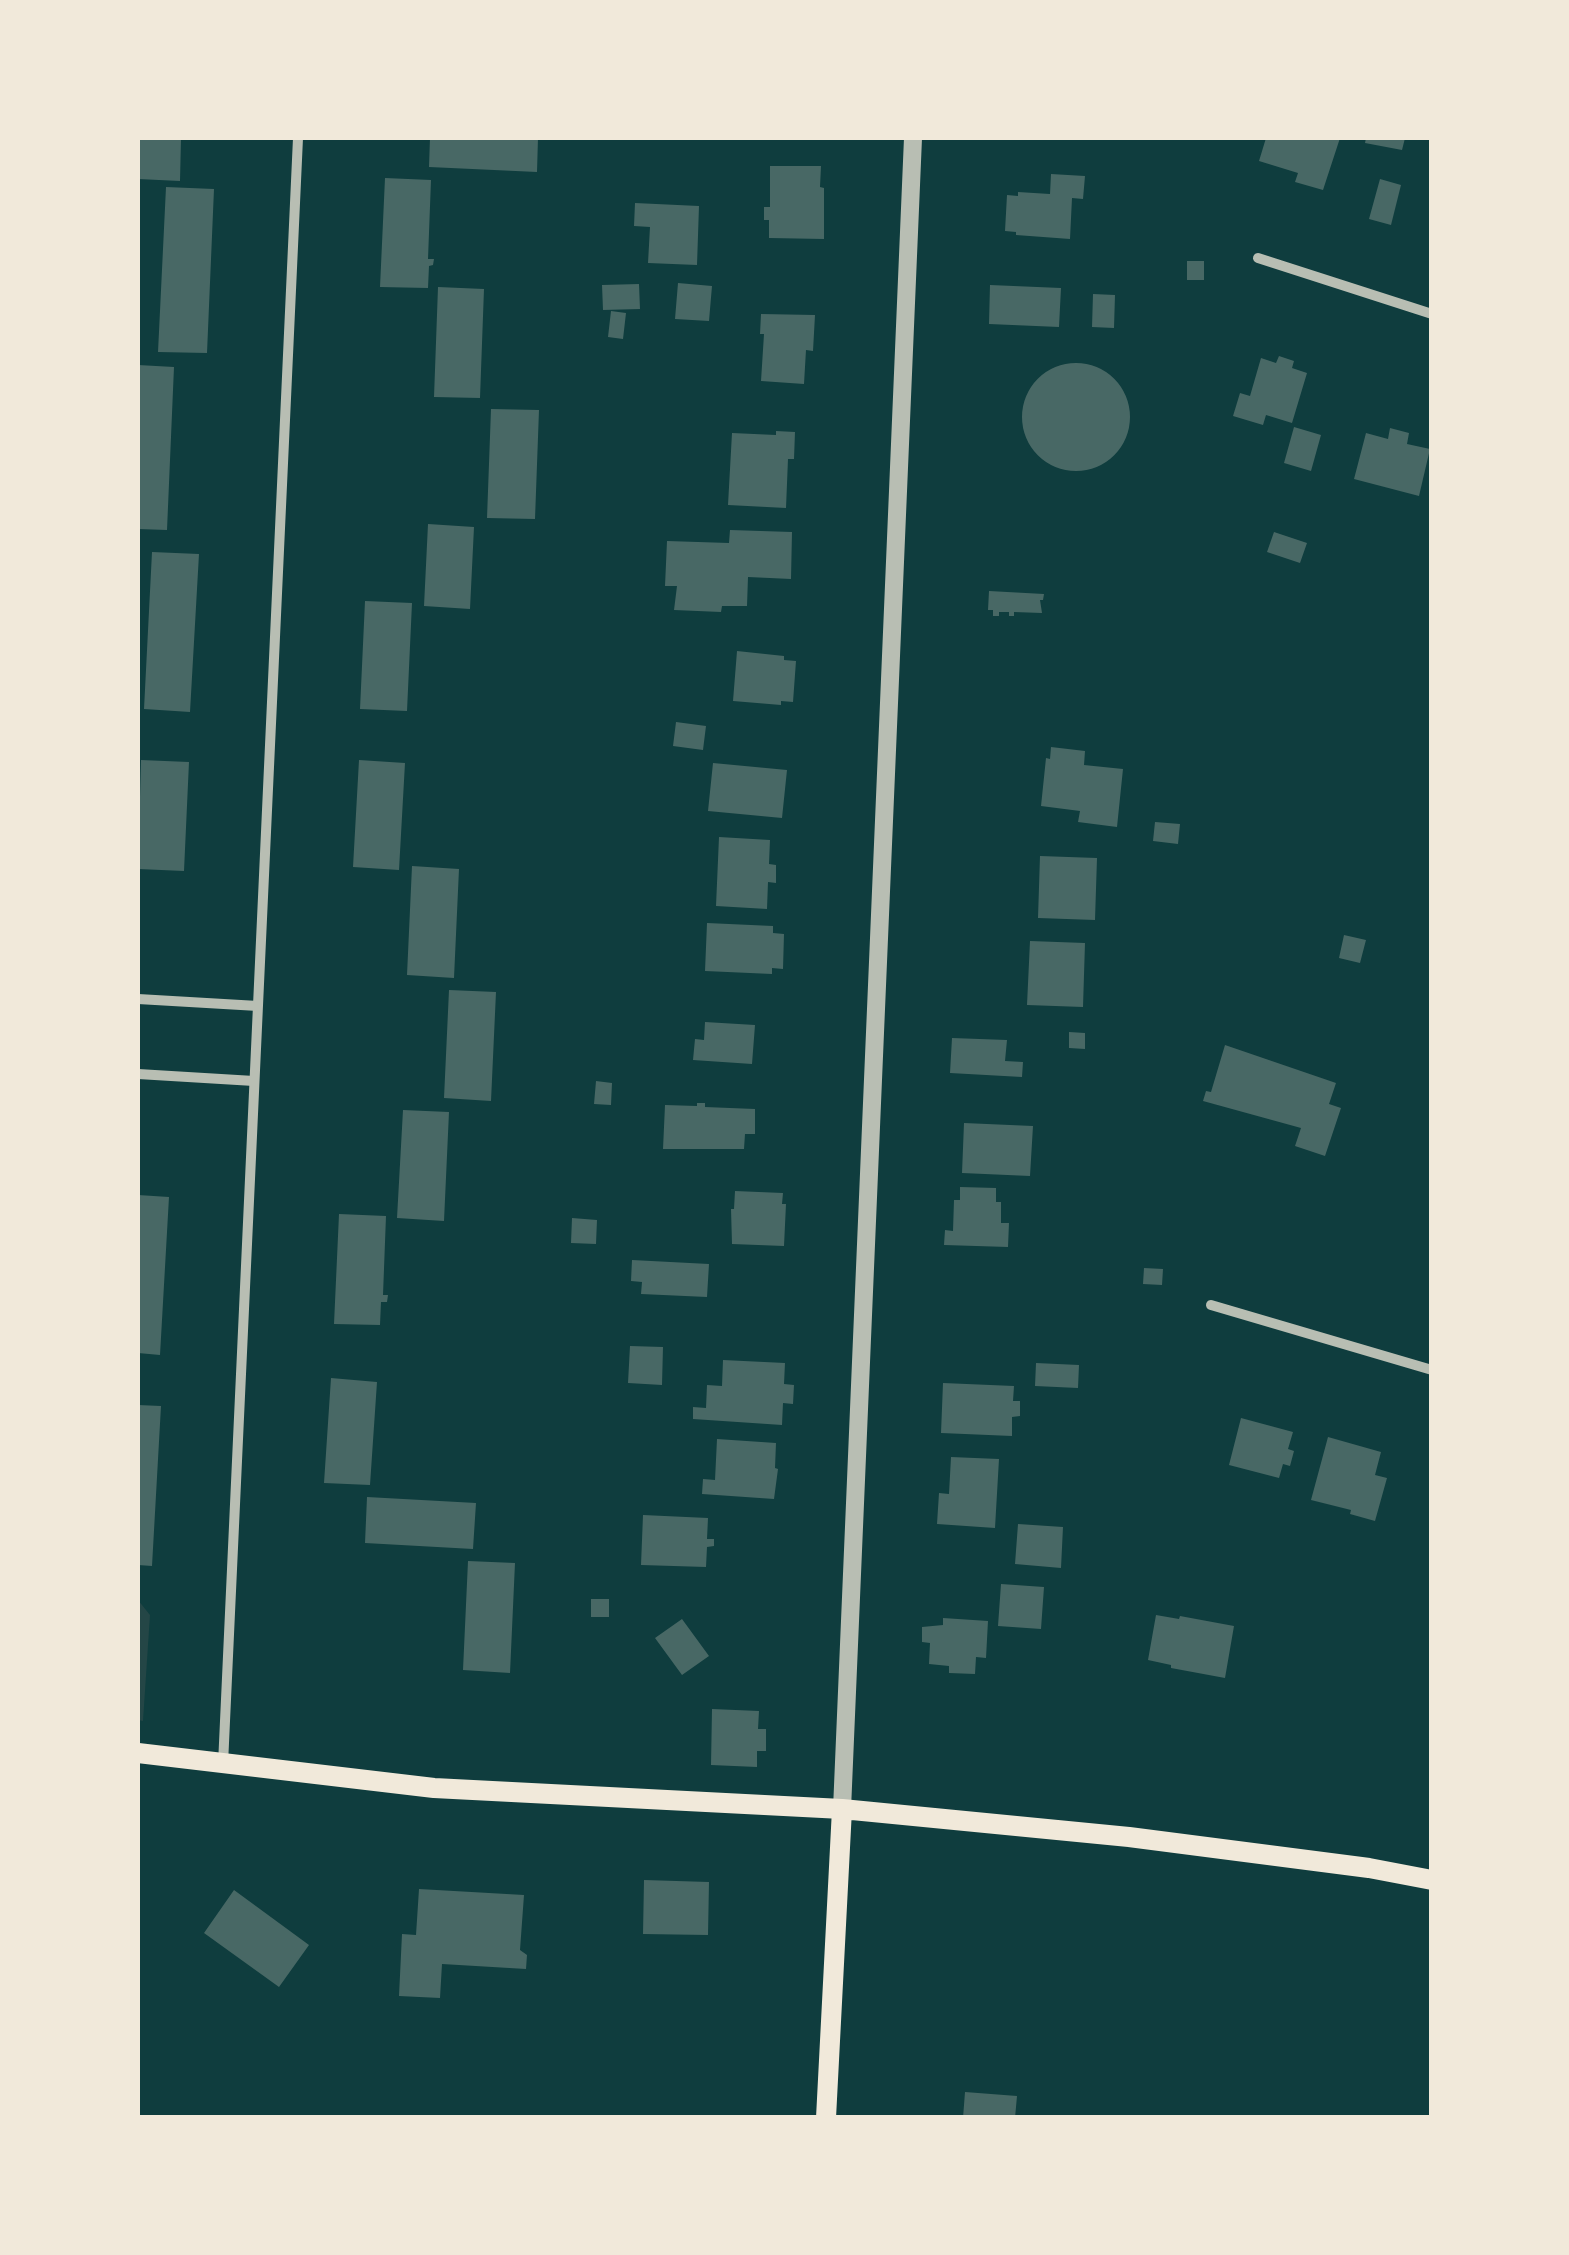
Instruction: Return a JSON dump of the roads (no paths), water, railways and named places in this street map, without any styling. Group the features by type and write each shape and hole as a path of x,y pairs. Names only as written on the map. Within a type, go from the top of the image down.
{"main road":[{"path":"138,1753 434,1788 842,1809 1129,1836 1432,1880"},
{"path":"826,2118 842,1809"}],"street":[{"path":"223,1765 298,138"},
{"path":"842,1809 913,138"},
{"path":"1258,258 1432,314"},
{"path":"138,999 258,1006"},
{"path":"138,1074 254,1080"},
{"path":"1211,1305 1432,1370"}]}
